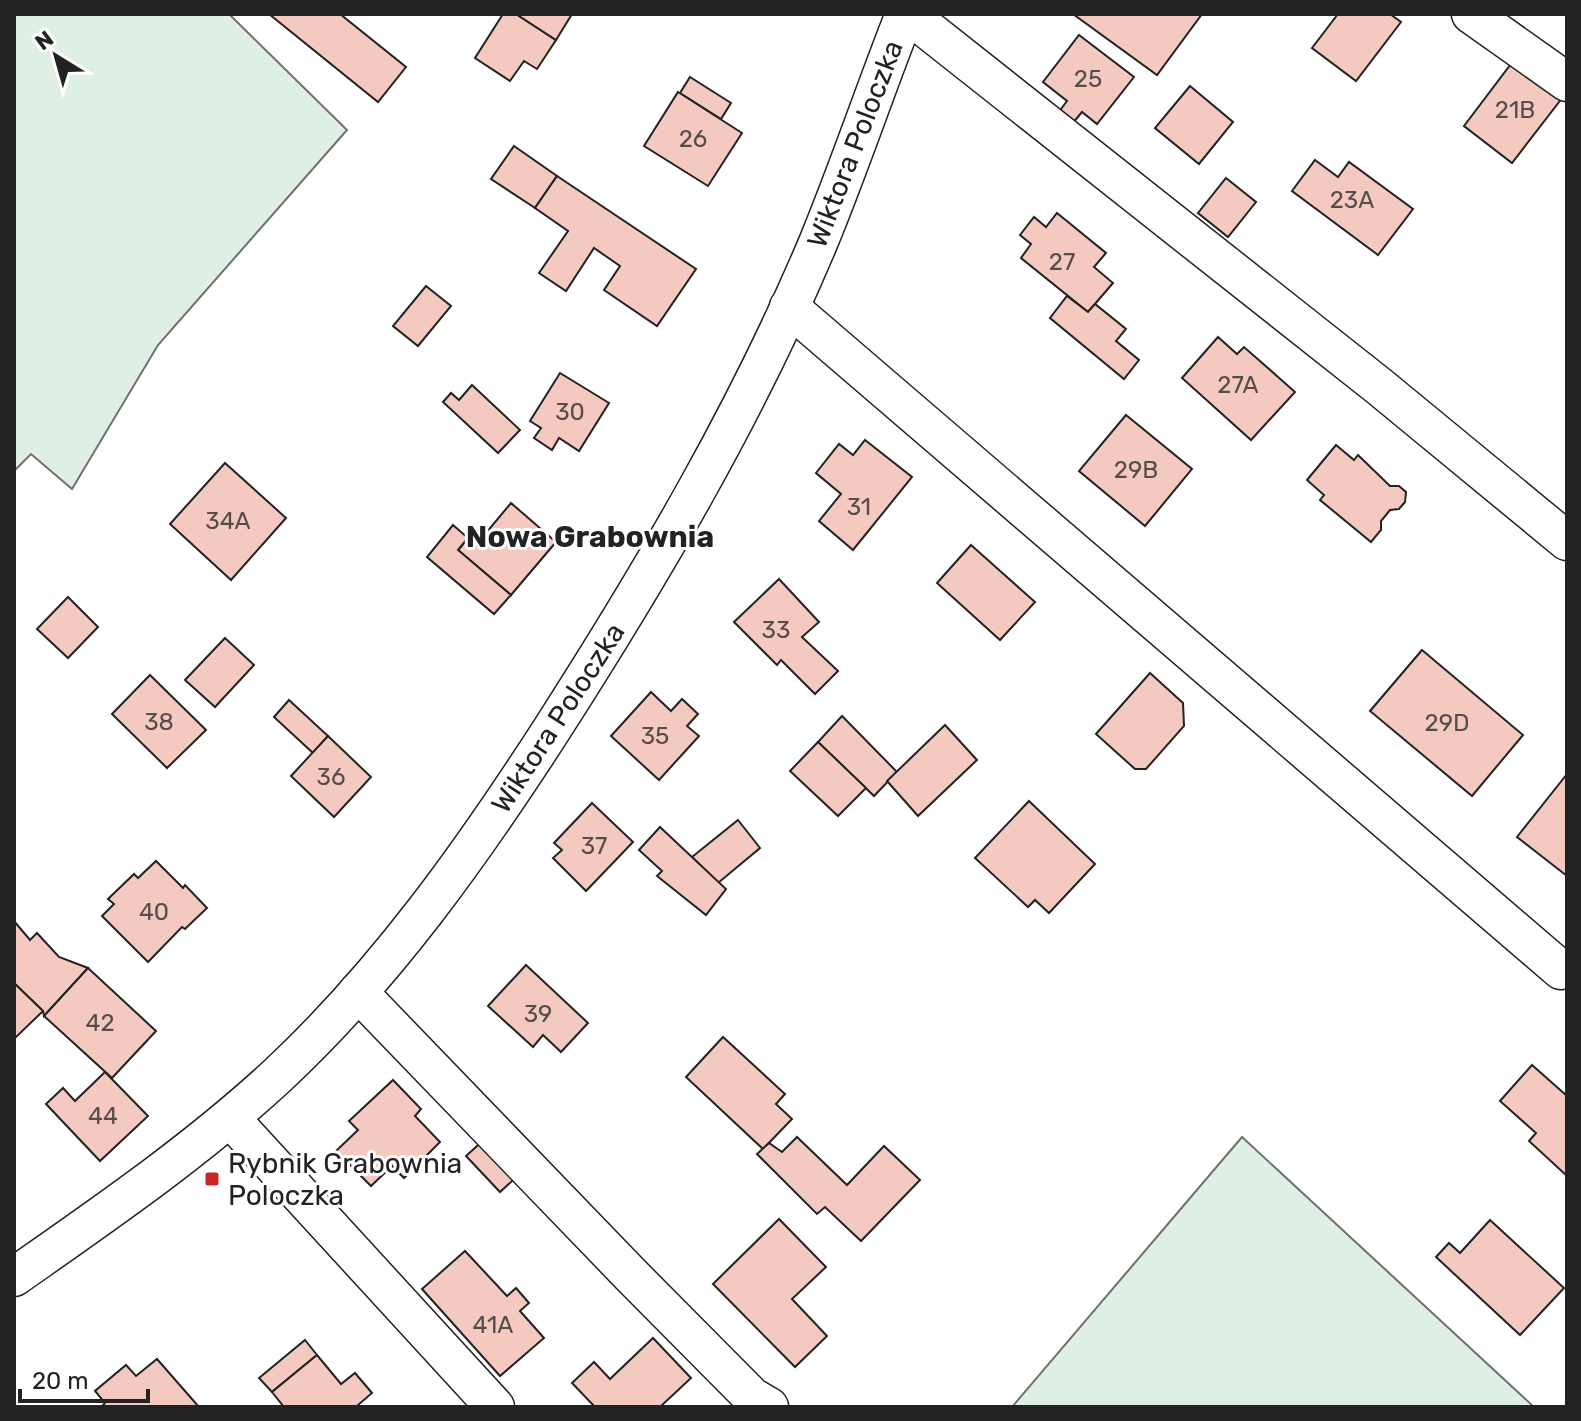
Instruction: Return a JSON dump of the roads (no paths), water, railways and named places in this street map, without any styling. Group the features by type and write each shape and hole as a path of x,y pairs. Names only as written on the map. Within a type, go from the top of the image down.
{"street":[{"name":"Wiktora Poloczka","path":"14,1277 144,1186 230,1118 299,1055 358,992 457,870 591,669 708,472 819,241 906,14"},
{"path":"906,14 1380,387 1567,541"},
{"path":"1471,14 1567,82"},
{"path":"789,307 1561,970"},
{"path":"358,992 641,1285 752,1397 769,1407"},
{"path":"230,1118 495,1407"}],"place":[{"name":"Rybnik Grabownia Poloczka","path":"212,1179"}],"district":[{"name":"Nowa Grabownia","path":"590,537"}]}
